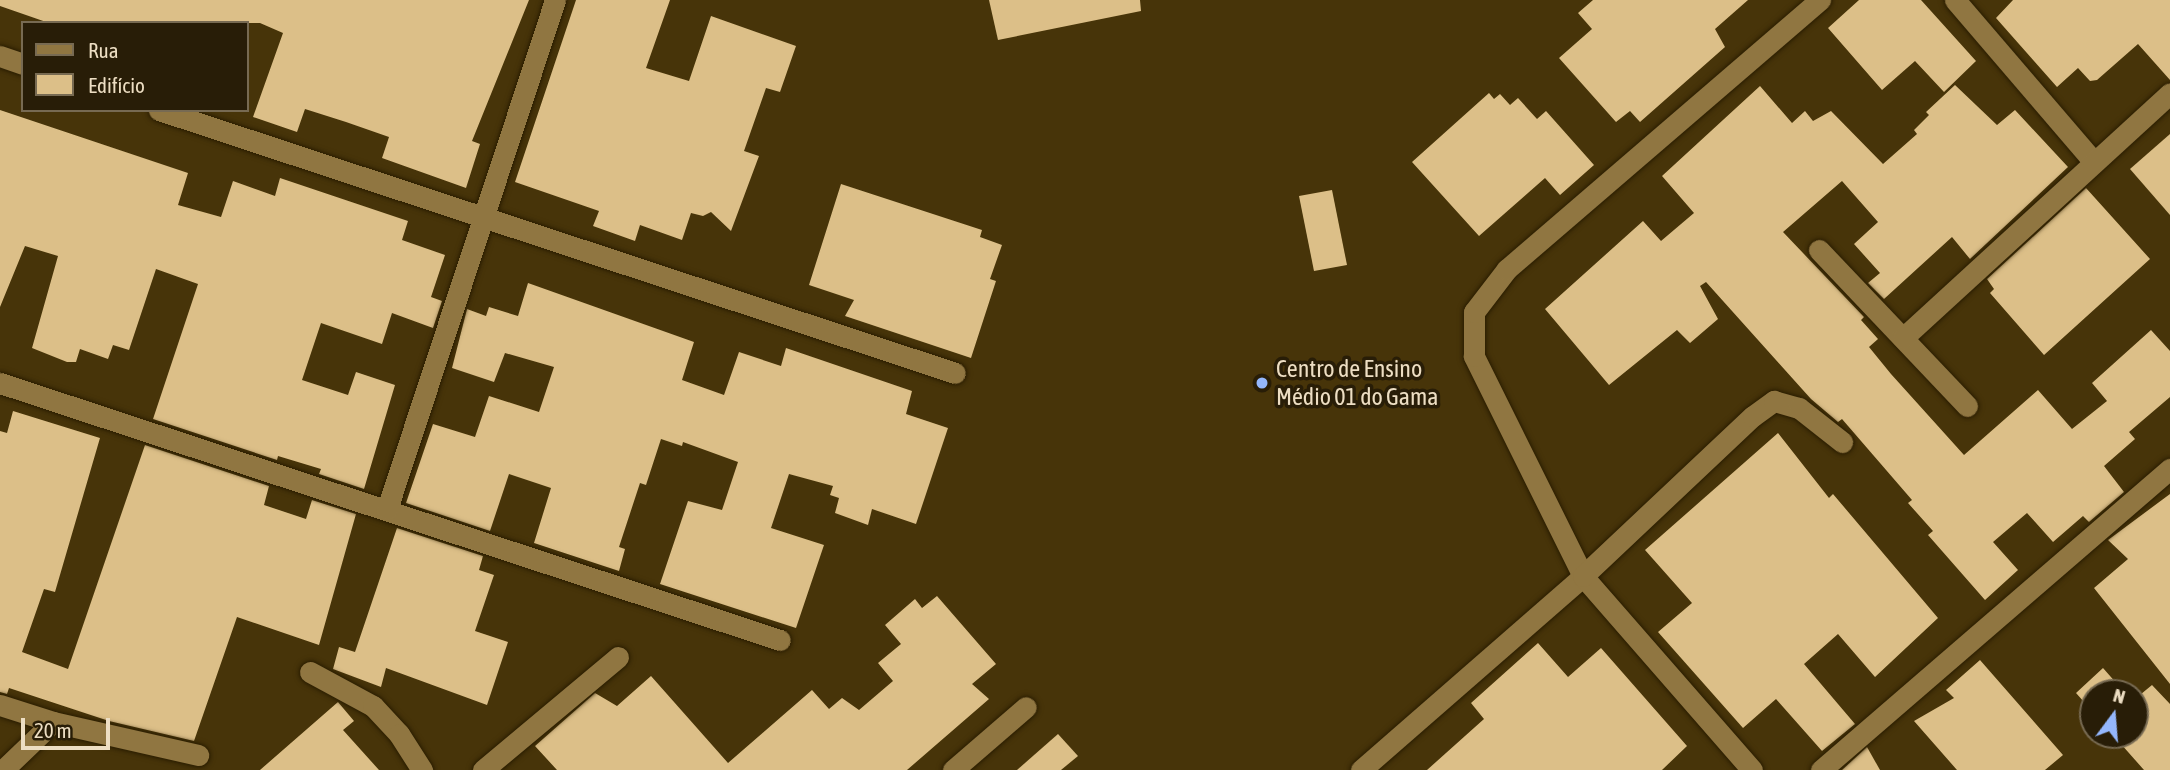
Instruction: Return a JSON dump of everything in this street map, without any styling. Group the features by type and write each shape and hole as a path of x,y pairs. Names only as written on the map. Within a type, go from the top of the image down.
{"street":[{"path":"387,509 555,0"},
{"path":"1752,770 1583,576 1474,356 1475,312 1507,269 1820,0"},
{"path":"1955,0 2094,162"},
{"path":"0,56 21,63"},
{"path":"1903,338 2170,93"},
{"path":"165,112 955,373"},
{"path":"1819,250 1967,406"},
{"path":"0,383 780,640"},
{"path":"1361,770 1583,576 1753,416 1774,401 1799,408 1842,442"},
{"path":"1821,770 2170,468"},
{"path":"483,770 618,657"},
{"path":"310,672 373,706 399,734 422,770"},
{"path":"0,705 53,722 198,755"},
{"path":"953,770 1026,707"},
{"path":"3,770 53,722"}],"building":[{"path":"0,0 529,0 472,141 480,144 466,188 382,158 389,137 346,122 305,109 297,132 253,117 283,33 260,23 43,21 0,6"},
{"path":"576,0 670,0 646,68 689,81 711,16 796,46 780,92 766,88 744,151 759,156 731,231 711,212 703,216 691,213 682,240 640,225 635,241 593,226 599,211 515,182"},
{"path":"989,0 1140,0 1141,11 998,40"},
{"path":"1593,0 1748,0 1715,29 1725,47 1640,122 1630,111 1616,122 1559,58 1592,29 1578,13"},
{"path":"1859,0 1921,0 1976,61 1944,92 1915,61 1882,90 1828,28"},
{"path":"2013,0 2170,0 2170,80 2138,44 2097,80 2090,81 2078,68 2057,87 1996,18"},
{"path":"1955,85 1997,125 2015,110 2068,167 1970,259 1952,237 1884,299 1868,283 1880,273 1854,244 1878,222 1842,181 1783,232 1864,317 1861,320 1878,339 1869,347 1964,455 2038,390 2072,429 2107,401 2092,383 2151,330 2170,351 2170,397 2129,432 2135,439 2104,466 2124,492 2089,522 2083,516 2053,542 2027,513 1993,542 2018,570 1985,600 1928,535 1933,531 1908,503 1912,500 1842,419 1838,422 1811,399 1706,282 1700,286 1718,319 1690,343 1677,330 1609,385 1545,309 1643,221 1661,241 1694,213 1662,176 1760,86 1792,123 1805,111 1813,121 1831,111 1883,164 1917,134 1914,130 1929,115 1926,112"},
{"path":"1489,93 1494,99 1500,94 1510,105 1518,98 1537,119 1546,111 1594,165 1560,195 1545,178 1479,236 1412,162"},
{"path":"0,110 188,173 178,205 221,217 233,181 275,196 280,178 408,221 402,240 445,255 431,297 442,301 433,328 392,313 382,344 321,323 302,380 348,395 356,372 395,385 364,489 319,474 321,469 278,456 277,460 153,419 198,284 156,269 129,350 113,345 108,359 80,349 76,362 67,362 32,348 58,256 25,246 0,307"},
{"path":"2170,134 2170,215 2130,169"},
{"path":"841,184 982,230 980,237 1002,245 990,279 996,281 971,358 845,316 854,300 809,285"},
{"path":"2086,188 2150,259 2044,355 1990,293 1994,289 1987,279"},
{"path":"1332,190 1347,265 1314,271 1299,196"},
{"path":"528,283 694,342 682,380 724,395 739,352 781,366 786,348 912,391 906,414 948,428 916,524 872,509 868,525 835,513 839,498 830,495 833,486 789,474 771,528 824,545 796,628 660,584 688,501 722,510 738,462 683,442 682,446 661,439 646,485 640,483 619,547 625,549 619,571 534,543 551,488 509,474 490,531 406,503 433,424 475,437 489,396 539,412 554,367 505,353 494,382 452,368 467,309 486,316 489,307 518,316"},
{"path":"13,411 100,438 55,592 44,589 22,652 68,669 145,445 269,486 264,505 306,519 312,500 356,514 319,645 237,617 194,741 109,721 9,688 7,694 0,692 0,431 7,433"},
{"path":"1778,433 1829,498 1833,494 1938,618 1875,677 1838,634 1804,664 1855,724 1822,751 1776,699 1743,728 1658,632 1692,603 1645,550"},
{"path":"2170,494 2170,684 2094,588 2128,559 2108,540"},
{"path":"397,528 483,556 479,570 494,575 475,631 508,642 487,705 386,668 381,687 333,669 339,647 355,652"},
{"path":"937,596 996,664 972,684 989,699 907,770 557,770 535,746 595,693 617,706 651,676 728,763 812,690 829,709 842,698 859,710 893,681 878,663 901,644 885,625 915,599 922,608"},
{"path":"1538,643 1568,677 1601,648 1687,746 1662,770 1427,770 1484,719 1471,703"},
{"path":"1980,660 2063,755 2045,770 1957,770 1914,721 1954,698 1946,690"},
{"path":"2103,668 2113,679 2091,679"},
{"path":"2152,685 2170,704 2170,770 2144,770 2125,749 2149,749 2149,687"},
{"path":"338,702 354,721 343,730 379,770 260,770"},
{"path":"1058,734 1078,756 1061,770 1017,770"},
{"path":"1867,747 1880,770 1842,770"}],"place":[{"name":"Centro de Ensino Médio 01 do Gama","path":"1262,383"}]}
